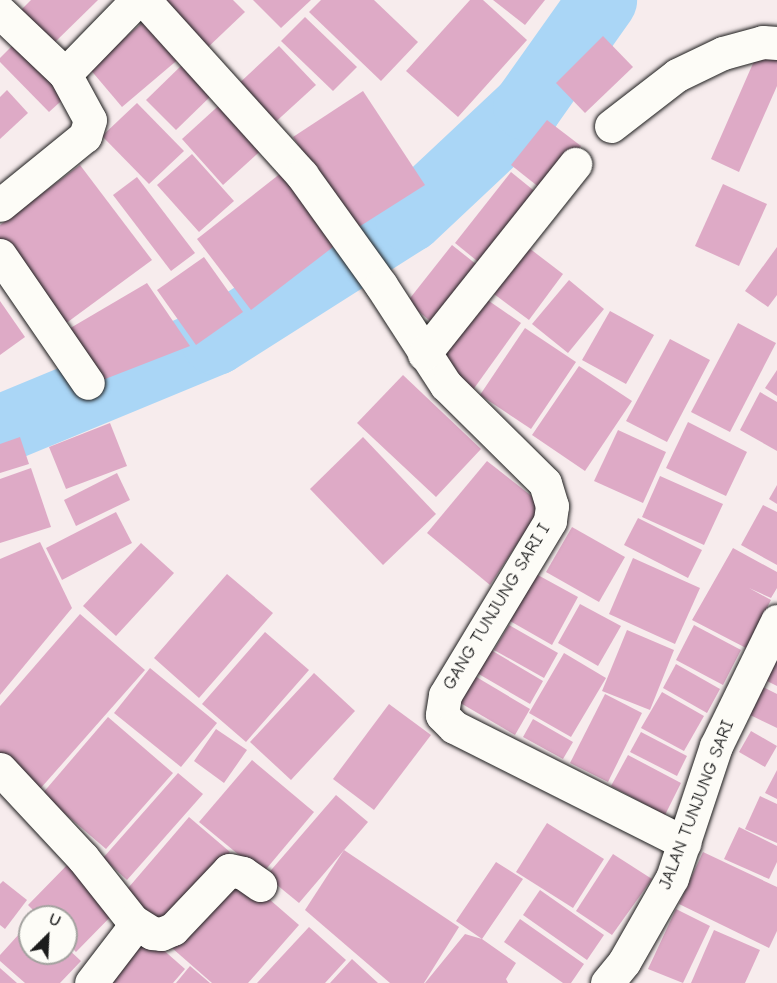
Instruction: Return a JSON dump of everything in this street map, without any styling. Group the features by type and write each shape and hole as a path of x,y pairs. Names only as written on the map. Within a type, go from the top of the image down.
{"street":[{"path":"65,74 137,0"},
{"name":"GANG TUNJUNG SARI I","path":"144,0 302,175 381,285 424,354 446,384 545,483 552,506 550,521 445,695 442,715 454,727 685,843"},
{"path":"0,12 65,74 90,120 85,136 0,205"},
{"path":"611,126 677,75 723,53 763,42 777,43"},
{"path":"424,354 575,164"},
{"path":"0,255 88,383"},
{"name":"JALAN TUNJUNG SARI","path":"624,976 672,878 716,746 777,621"},
{"path":"0,768 83,858 133,921 152,933 161,934 173,929 229,870 243,873 260,885"},
{"path":"91,983 130,932 133,921"}],"building":[{"path":"31,0 98,0 50,47 17,14"},
{"path":"154,0 233,0 245,12 204,51"},
{"path":"253,0 311,0 281,28"},
{"path":"321,0 374,0 418,42 381,81 309,12"},
{"path":"470,0 483,0 527,40 458,117 406,71"},
{"path":"493,0 545,0 525,25"},
{"path":"305,17 357,67 333,91 281,41"},
{"path":"148,18 181,57 122,107 89,68"},
{"path":"603,36 633,67 585,113 556,83"},
{"path":"17,41 69,94 49,112 0,62 0,58"},
{"path":"279,46 316,85 270,127 234,88"},
{"path":"758,52 777,60 777,86 739,172 711,159"},
{"path":"185,62 215,92 176,130 146,100"},
{"path":"7,90 28,113 0,139 0,97"},
{"path":"363,91 425,185 354,230 293,137"},
{"path":"226,99 267,145 223,185 182,139"},
{"path":"137,103 184,151 149,184 102,136"},
{"path":"547,120 581,146 545,192 511,165"},
{"path":"192,154 234,201 199,232 157,185"},
{"path":"80,165 152,260 65,324 0,239 0,225"},
{"path":"511,172 543,198 487,269 455,243"},
{"path":"281,173 337,244 251,310 197,239"},
{"path":"137,177 195,253 171,271 113,195"},
{"path":"723,184 767,204 739,266 695,246"},
{"path":"452,245 486,272 440,329 407,302"},
{"path":"777,247 777,295 768,307 745,291"},
{"path":"529,248 563,274 529,320 494,294"},
{"path":"204,257 243,312 196,345 157,290"},
{"path":"569,280 604,309 568,353 532,324"},
{"path":"147,283 190,346 100,381 67,330"},
{"path":"476,292 521,323 470,394 430,359"},
{"path":"0,301 25,337 0,355"},
{"path":"610,311 654,335 626,384 582,360"},
{"path":"738,323 776,343 730,432 691,412"},
{"path":"525,328 576,362 531,429 480,395"},
{"path":"670,339 710,360 667,442 626,421"},
{"path":"579,366 632,401 585,471 532,435"},
{"path":"777,370 777,396 765,388"},
{"path":"403,375 481,449 436,497 357,423"},
{"path":"760,392 777,402 777,451 740,430"},
{"path":"688,422 747,452 726,496 666,468"},
{"path":"110,423 127,466 66,489 49,447"},
{"path":"618,430 666,452 643,503 594,481"},
{"path":"20,437 29,464 0,473 0,444"},
{"path":"363,437 436,514 383,565 310,489"},
{"path":"487,461 543,505 490,585 427,533"},
{"path":"31,468 51,527 0,543 0,479"},
{"path":"117,473 130,500 76,526 64,500"},
{"path":"660,476 723,504 704,545 642,517"},
{"path":"777,485 777,504 769,499"},
{"path":"763,505 777,512 777,565 741,545"},
{"path":"116,512 132,543 62,580 46,548"},
{"path":"638,518 702,550 688,578 624,545"},
{"path":"572,527 625,557 599,602 546,572"},
{"path":"40,542 72,608 0,695 0,559"},
{"path":"141,543 174,573 116,636 83,606"},
{"path":"733,548 777,572 777,588 771,598 749,588 771,600 746,648 692,620"},
{"path":"633,558 700,588 675,644 609,614"},
{"path":"227,574 273,613 199,698 154,658"},
{"path":"536,574 578,597 552,645 510,621"},
{"path":"580,604 621,626 598,666 558,643"},
{"path":"80,614 145,670 40,789 0,754 0,706"},
{"path":"509,625 558,653 544,678 494,650"},
{"path":"694,625 741,650 723,685 676,660"},
{"path":"627,630 674,650 650,710 602,691"},
{"path":"265,632 309,670 246,742 202,704"},
{"path":"777,639 777,686 759,677"},
{"path":"491,650 543,681 530,704 477,673"},
{"path":"564,653 606,678 571,737 529,713"},
{"path":"676,664 720,689 707,713 663,688"},
{"path":"150,668 217,723 181,767 114,713"},
{"path":"314,673 355,711 291,780 250,742"},
{"path":"473,675 530,709 515,735 457,701"},
{"path":"757,684 777,694 777,728 744,712"},
{"path":"662,692 704,716 684,751 641,728"},
{"path":"605,694 642,713 608,782 570,763"},
{"path":"389,704 431,735 374,810 333,779"},
{"path":"108,717 173,773 106,849 42,794"},
{"path":"533,719 573,742 563,759 523,737"},
{"path":"216,729 247,750 224,783 194,761"},
{"path":"751,731 777,746 765,767 739,752"},
{"path":"641,732 687,756 677,776 630,752"},
{"path":"628,755 681,783 665,815 611,786"},
{"path":"252,760 314,812 262,874 199,822"},
{"path":"777,770 777,799 765,793"},
{"path":"178,773 203,794 127,880 103,858"},
{"path":"336,795 368,822 299,903 266,876"},
{"path":"760,796 777,804 777,843 745,829"},
{"path":"189,817 230,852 163,928 123,894"},
{"path":"547,823 604,859 573,908 516,872"},
{"path":"739,827 777,846 777,862 769,879 724,859"},
{"path":"344,850 459,927 424,983 390,983 305,910"},
{"path":"703,852 777,887 777,931 769,948 679,904"},
{"path":"613,854 652,879 612,935 576,911"},
{"path":"72,860 120,907 78,950 78,905 28,905"},
{"path":"496,862 523,879 482,939 456,921"},
{"path":"238,872 299,925 248,983 212,983 172,948"},
{"path":"3,881 27,900 23,905 18,905 18,912 5,929 0,925 0,884"},
{"path":"540,890 604,935 587,960 523,915"},
{"path":"676,909 710,926 683,983 648,969"},
{"path":"520,919 584,964 571,983 563,983 504,942"},
{"path":"309,927 346,960 325,983 257,983"},
{"path":"714,930 760,950 745,983 691,983"},
{"path":"143,932 185,969 173,983 98,983"},
{"path":"465,934 482,939 516,963 506,979 508,983 425,983"},
{"path":"18,935 18,965 77,965 60,983 25,983 0,961 0,955"},
{"path":"352,959 378,983 330,983"},
{"path":"190,966 210,983 176,983"},
{"path":"0,968 17,983 0,983"}],"waterway":[{"path":"0,429 215,340 409,217 527,106 602,0"}]}
